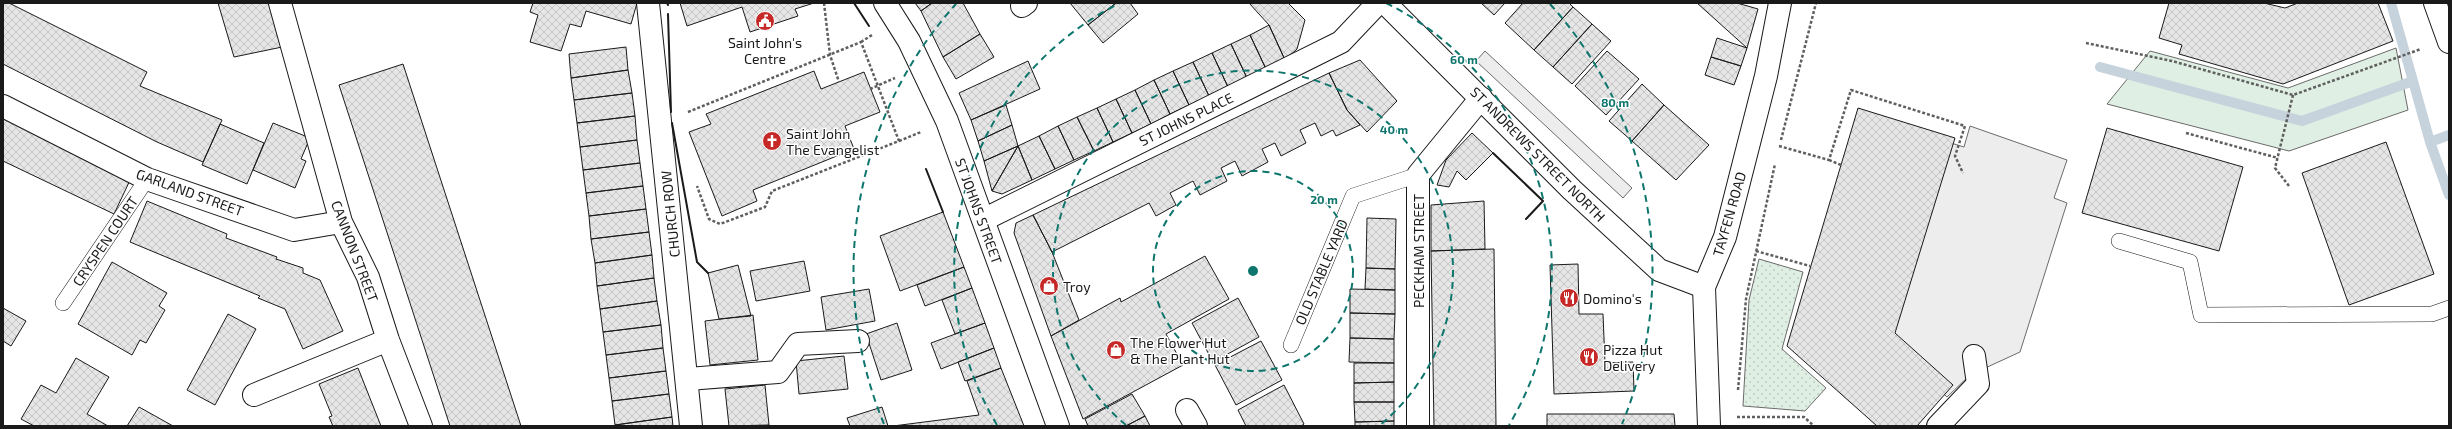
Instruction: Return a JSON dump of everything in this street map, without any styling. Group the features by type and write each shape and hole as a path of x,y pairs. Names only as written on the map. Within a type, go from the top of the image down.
{"street":[{"name":"CANNON STREET","path":"280,3 341,222 368,277 388,340 421,426"},
{"name":"CHURCH ROW","path":"648,3 688,380 691,426"},
{"name":"ST JOHNS STREET","path":"885,3 909,41 947,121 1058,426"},
{"name":"ST JOHNS PLACE","path":"983,220 1342,42 1378,3"},
{"name":"ST ANDREWS STREET NORTH","path":"1385,3 1572,190 1659,270 1704,287"},
{"name":"TAYFEN ROAD","path":"1708,422 1704,287 1725,237 1766,76 1780,3"},
{"path":"2435,3 2448,41"},
{"name":"PECKHAM STREET","path":"1418,426 1418,175 1481,98"},
{"name":"GARLAND STREET","path":"3,106 147,179 294,230 341,222"},
{"path":"254,395 388,340"},
{"path":"688,380 778,372 798,344 858,341"},
{"path":"1938,426 1978,384 1974,356"}],"lane":[{"name":"OLD STABLE YARD","path":"1291,345 1353,196 1418,175"},
{"name":"CRYSPEN COURT","path":"63,303 147,179"},
{"path":"2119,241 2190,262 2201,315 2432,314 2449,308"}],"path":[{"path":"824,3 830,55 839,82"},
{"path":"1778,154 1816,3"},
{"path":"2086,43 2172,61 2293,95 2448,41"},
{"path":"685,114 861,42 899,141 772,191 765,207 720,224 709,219 695,181"},
{"path":"870,89 878,86"},
{"path":"1829,160 1851,90 1965,126 1955,156 1963,173"},
{"path":"2289,186 2275,168 2293,95"},
{"path":"2186,133 2278,158"},
{"path":"1780,146 1829,160 1841,165"},
{"path":"1738,394 1746,299 1776,161"},
{"path":"1756,251 1810,266"},
{"path":"1736,422 1737,409"},
{"path":"1708,422 1736,417 1804,417 1814,426"}],"green space":[{"path":"2396,48 2408,110 2289,151 2107,104 2150,51 2288,88"},
{"path":"1759,259 1803,272 1782,349 1826,388 1805,411 1743,406 1749,300"}],"shaded area":[{"path":"1485,51 1632,188 1623,198 1476,61"},
{"path":"1970,126 2067,160 2054,198 2067,203 2020,352 1970,375 1947,397 1879,337 1941,140 1964,147"}],"building":[{"path":"3,3 9,3 147,72 140,86 222,120 203,162 157,142 3,64"},
{"path":"218,3 275,3 287,46 234,57"},
{"path":"533,3 637,3 631,24 586,11 581,27 570,24 561,51 530,42 538,15 530,12"},
{"name":"Saint John's Centre","path":"680,3 814,3 795,9 798,16 750,32 742,7 687,26"},
{"path":"915,3 932,3 921,11"},
{"path":"932,3 963,3 980,34 943,57 921,11"},
{"path":"1070,3 1116,3 1088,25"},
{"path":"1116,3 1130,3 1138,14 1103,43 1088,25"},
{"path":"1249,3 1288,3 1305,20 1297,49 1285,60 1269,25"},
{"path":"1481,3 1505,3 1494,15"},
{"path":"1523,3 1569,3 1573,7 1534,50 1505,23"},
{"path":"1697,3 1737,3 1758,9 1747,48"},
{"path":"2169,3 2264,3 2285,8 2298,3 2378,3 2393,41 2283,84 2179,54 2182,45 2159,38"},
{"path":"1573,7 1592,24 1553,67 1534,50"},
{"path":"1592,24 1611,41 1572,84 1553,67"},
{"path":"1269,25 1285,60 1266,69 1250,35"},
{"path":"980,34 994,57 956,79 943,57"},
{"path":"1250,35 1266,69 1247,78 1231,44"},
{"path":"1717,38 1747,48 1741,66 1711,57"},
{"path":"1231,44 1247,78 1228,87 1212,53"},
{"path":"626,47 628,70 571,78 569,54"},
{"path":"1607,51 1639,79 1606,115 1575,86"},
{"path":"1212,53 1228,87 1209,96 1193,62"},
{"path":"1711,57 1741,66 1734,85 1705,75"},
{"path":"1360,60 1397,101 1367,132 1347,110 1329,73"},
{"path":"1028,61 1040,89 971,120 959,93"},
{"path":"1193,62 1209,96 1189,105 1173,71"},
{"path":"403,64 521,426 450,426 339,85"},
{"path":"628,70 632,93 574,100 571,78"},
{"name":"Saint John The Evangelist","path":"814,71 821,89 864,72 880,112 845,126 854,149 753,190 757,201 722,216 689,132 711,124 706,114"},
{"path":"1173,71 1189,105 1170,114 1154,80"},
{"path":"1329,73 1347,110 1360,125 1336,136 1333,130 1321,136 1315,123 1300,130 1306,143 1281,156 1275,143 1262,149 1268,162 1242,176 1235,161 1221,168 1227,181 1200,195 1193,181 1170,193 1176,205 1156,216 1149,203 1052,252 1033,215"},
{"path":"1154,80 1170,114 1151,124 1135,90"},
{"path":"1642,84 1664,105 1632,141 1609,121"},
{"path":"1135,90 1151,124 1132,133 1116,99"},
{"path":"632,93 635,116 577,123 574,100"},
{"path":"1116,99 1132,133 1113,142 1097,108"},
{"path":"1006,105 1012,125 978,141 971,120"},
{"path":"1664,105 1709,145 1676,180 1632,141"},
{"path":"1097,108 1113,142 1094,151 1077,117"},
{"path":"1858,108 1955,138 1895,333 1953,385 1917,426 1877,426 1787,346"},
{"path":"3,114 132,176 114,214 3,161"},
{"path":"635,116 637,140 580,147 577,123"},
{"path":"1077,117 1094,151 1074,160 1058,126"},
{"path":"273,123 310,138 301,159 306,161 295,188 253,170"},
{"path":"220,124 264,143 247,184 202,165"},
{"path":"1012,125 1018,146 984,161 978,141"},
{"path":"1058,126 1074,160 1055,169 1039,136"},
{"path":"2107,128 2243,167 2219,251 2082,213"},
{"path":"1472,133 1493,153 1466,180 1457,171 1449,187 1437,185 1446,160"},
{"path":"1039,136 1055,169 1032,180 1018,146"},
{"path":"637,140 640,163 583,170 580,147"},
{"path":"2386,142 2434,274 2349,305 2302,173"},
{"path":"1018,146 1032,180 1002,194 992,191"},
{"path":"1018,146 992,191 984,161"},
{"path":"640,163 643,186 586,193 583,170"},
{"path":"643,186 646,209 589,216 586,193"},
{"path":"147,201 227,234 226,238 277,257 276,259 303,268 303,273 320,280 343,331 303,349 285,309 258,298 260,296 130,242"},
{"path":"1484,201 1485,249 1431,251 1431,205"},
{"path":"646,209 649,232 591,239 589,216"},
{"path":"943,212 964,267 900,291 880,236"},
{"name":"Troy","path":"1033,215 1052,252 1079,320 1051,336 1014,233 1016,223"},
{"path":"1367,218 1396,219 1395,269 1366,268"},
{"path":"649,232 652,255 595,263 591,239"},
{"path":"1494,249 1496,426 1434,426 1431,251"},
{"path":"652,255 654,278 597,286 595,263"},
{"name":"The Flower Hut & The Plant Hut","path":"1205,256 1229,299 1166,334 1183,365 1083,419 1051,336 1120,298 1121,302"},
{"path":"804,261 810,291 756,301 750,271"},
{"path":"112,262 167,293 159,306 165,310 146,343 140,340 132,355 78,324"},
{"path":"1578,264 1579,314 1603,314 1605,363 1633,362 1634,391 1554,394 1550,265"},
{"path":"738,265 751,316 719,319 708,273"},
{"path":"964,267 972,288 925,306 917,285"},
{"path":"1366,268 1395,269 1395,290 1365,289"},
{"path":"654,278 657,301 600,309 597,286"},
{"path":"972,288 985,323 955,334 942,300"},
{"path":"869,289 875,321 826,330 821,297"},
{"path":"1350,289 1395,290 1395,314 1350,313"},
{"path":"1238,298 1259,337 1213,362 1192,323"},
{"path":"657,301 661,325 603,332 600,309"},
{"path":"3,308 26,321 11,346 3,341"},
{"path":"1350,313 1395,314 1394,339 1350,338"},
{"path":"228,314 256,329 215,405 187,390"},
{"path":"753,315 758,360 710,365 705,321"},
{"path":"897,323 912,370 881,380 866,334"},
{"path":"985,323 994,348 941,369 931,343"},
{"path":"661,325 663,348 606,355 603,332"},
{"path":"1350,338 1394,339 1394,363 1349,362"},
{"path":"1261,341 1282,380 1236,405 1215,365"},
{"path":"663,348 666,371 609,378 606,355"},
{"path":"994,348 1001,368 965,381 958,362"},
{"path":"844,356 848,389 799,394 796,361"},
{"path":"76,358 109,377 87,414 108,426 34,426 21,419 41,385 56,393"},
{"path":"1354,363 1394,363 1394,382 1354,383"},
{"path":"358,368 381,426 333,426 329,417 332,416 319,384"},
{"path":"1001,368 1024,426 893,426 979,415 967,381"},
{"path":"666,371 669,394 612,401 609,378"},
{"path":"1394,382 1394,402 1354,402 1354,383"},
{"path":"765,385 769,425 729,426 725,389"},
{"path":"1284,385 1304,424 1301,426 1246,426 1238,410"},
{"path":"669,394 672,417 615,425 612,401"},
{"path":"1132,394 1145,416 1126,426 1088,426 1085,419"},
{"path":"1354,402 1394,402 1394,421 1355,422"},
{"path":"139,407 173,426 127,426"},
{"path":"882,407 888,426 850,426 847,418"},
{"path":"1547,414 1674,414 1675,426 1547,426"},
{"path":"1145,416 1150,426 1126,426"},
{"path":"672,417 673,426 615,426 615,425"},
{"path":"1394,421 1394,426 1355,426 1355,422"}],"waterway":[{"path":"2391,3 2413,81"},
{"path":"2100,67 2302,121 2413,81 2430,142 2449,135"},
{"path":"2430,142 2449,195"}],"wall":[{"path":"854,3 869,26"},
{"path":"668,14 671,112"},
{"path":"672,123 697,262 708,273"},
{"path":"1493,153 1543,201 1526,219"},
{"path":"926,169 943,212"}],"place":[{"name":"Saint John's Centre","path":"765,21"},
{"name":"Saint John The Evangelist","path":"772,141"},
{"name":"Troy","path":"1049,286"},
{"name":"Domino's","path":"1569,298"},
{"name":"The Flower Hut & The Plant Hut","path":"1116,350"},
{"name":"Pizza Hut Delivery","path":"1589,357"}]}
